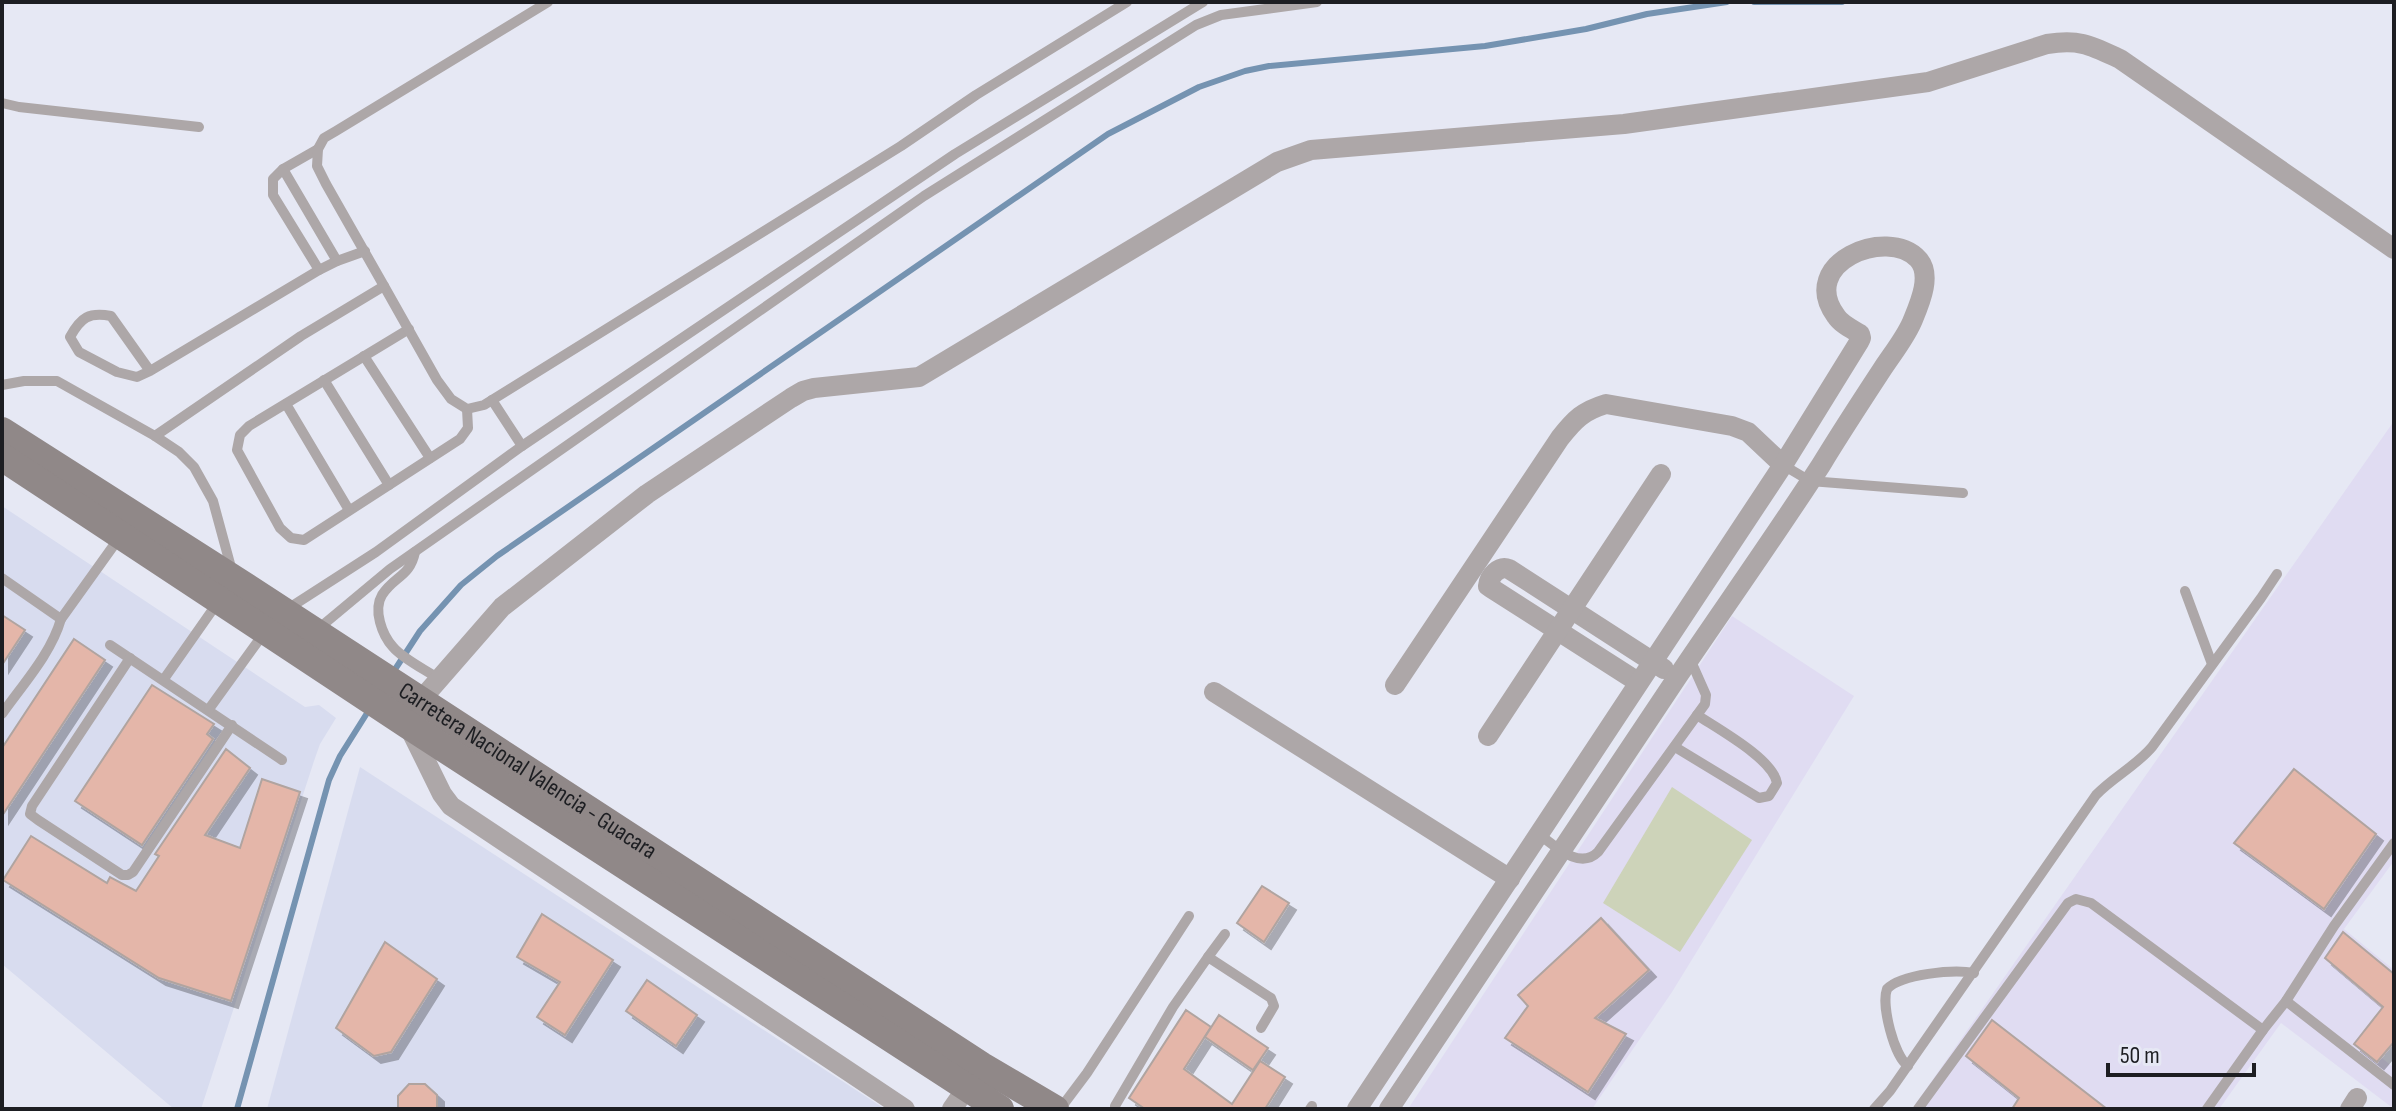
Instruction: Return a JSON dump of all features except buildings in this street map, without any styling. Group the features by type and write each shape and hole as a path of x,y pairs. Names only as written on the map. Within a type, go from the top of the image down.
{"main road":[{"name":"Carretera Nacional Valencia - Guacara","path":"2,431 227,590 1000,1109"},
{"name":"Carretera Nacional Valencia - Guacara","path":"2,457 120,536 227,590"},
{"name":"Carretera Nacional Valencia - Guacara","path":"275,622 314,633 368,683"},
{"name":"Carretera Nacional Valencia - Guacara","path":"967,1088 1058,1109"}],"street":[{"path":"905,1109 451,806 442,794 403,706 439,679 502,607 647,494 803,391 919,377 1277,162 1311,150 1624,124 1928,82 2047,44 2067,41 2089,44 2120,59 2394,249"},
{"path":"1357,1109 1783,465 1861,338 1860,334 1837,319 1830,306 1827,288 1832,272 1838,263 1858,250 1875,247 1911,253 1921,261 1925,274 1923,291 1910,325 1810,481 1389,1109"},
{"path":"1395,685 1560,438 1574,420 1590,409 1606,404 1647,409 1741,428 1783,465"},
{"path":"1488,736 1661,474"},
{"path":"1638,682 1488,586 1489,580 1499,569 1509,569 1677,677"},
{"path":"1214,692 1510,879"}],"lane":[{"path":"548,2 324,138 318,149 317,166 384,286 451,399 467,409 484,405 1127,2"},
{"path":"209,709 275,622 522,446 955,154 1203,2"},
{"path":"314,633 390,569 924,196 1196,25 1221,15 1317,2"},
{"path":"2,103 199,127"},
{"path":"318,149 283,169 273,179 273,195 319,270"},
{"path":"283,169 337,261"},
{"path":"150,371 111,316 95,313 78,323 70,337 79,352 117,372 137,377 150,371 319,270 365,251"},
{"path":"155,436 301,336 384,286"},
{"path":"409,329 249,426 240,435 237,450 280,528 291,538 304,540 460,439 468,428 467,409"},
{"path":"364,356 430,458"},
{"path":"324,380 389,485"},
{"path":"2,385 57,381 179,452 194,467 213,501 227,590 164,679"},
{"path":"492,400 522,446"},
{"path":"286,404 349,510"},
{"path":"1783,465 1810,481 1963,493"},
{"path":"2,714 48,650 61,619 120,536"},
{"path":"415,552 413,563 405,575 380,597 378,614 393,648 439,679"},
{"path":"1874,1109 1974,973 2096,795 2146,755 2277,574"},
{"path":"2,578 61,619"},
{"path":"2185,591 2212,664"},
{"path":"110,645 282,760"},
{"path":"130,658 32,806 30,814 38,820 122,875 128,875 232,725"},
{"path":"1540,835 1582,861 1591,859 1705,704 1706,695 1690,659"},
{"path":"1675,747 1759,798 1769,796 1777,783 1775,774 1761,760 1697,715"},
{"path":"2207,1109 2286,1001 2334,926 2394,843"},
{"path":"1918,1109 2068,903 2076,899 2091,903 2263,1030"},
{"path":"1058,1109 1087,1073 1189,916"},
{"path":"1115,1108 1173,1007 1225,934"},
{"path":"1208,957 1271,998 1274,1006 1261,1028"},
{"path":"1908,1066 1897,1054 1884,1000 1887,989 1895,982 1947,971 1974,973"},
{"path":"2286,1001 2394,1085"}],"shaded area":[{"path":"2394,421 2394,861 2344,929 2394,970 2394,1044 2382,1058 2394,1068 2394,1109 2281,1023 2219,1109 1912,1109"},
{"path":"2,506 305,707 319,705 336,718 320,744 314,761 201,1109 174,1109 2,964"},
{"path":"1732,616 1854,696 1672,992 1592,1109 1408,1109"},
{"path":"360,767 885,1109 267,1109"}],"green space":[{"path":"1672,787 1752,840 1680,952 1603,903"}],"waterway":[{"path":"392,674 420,631 461,585 497,556 1108,134 1199,87 1269,66 1485,46 1586,29 1647,14 1727,2"},
{"path":"1754,2 1842,2"},
{"path":"237,1109 329,780 369,710"}]}
